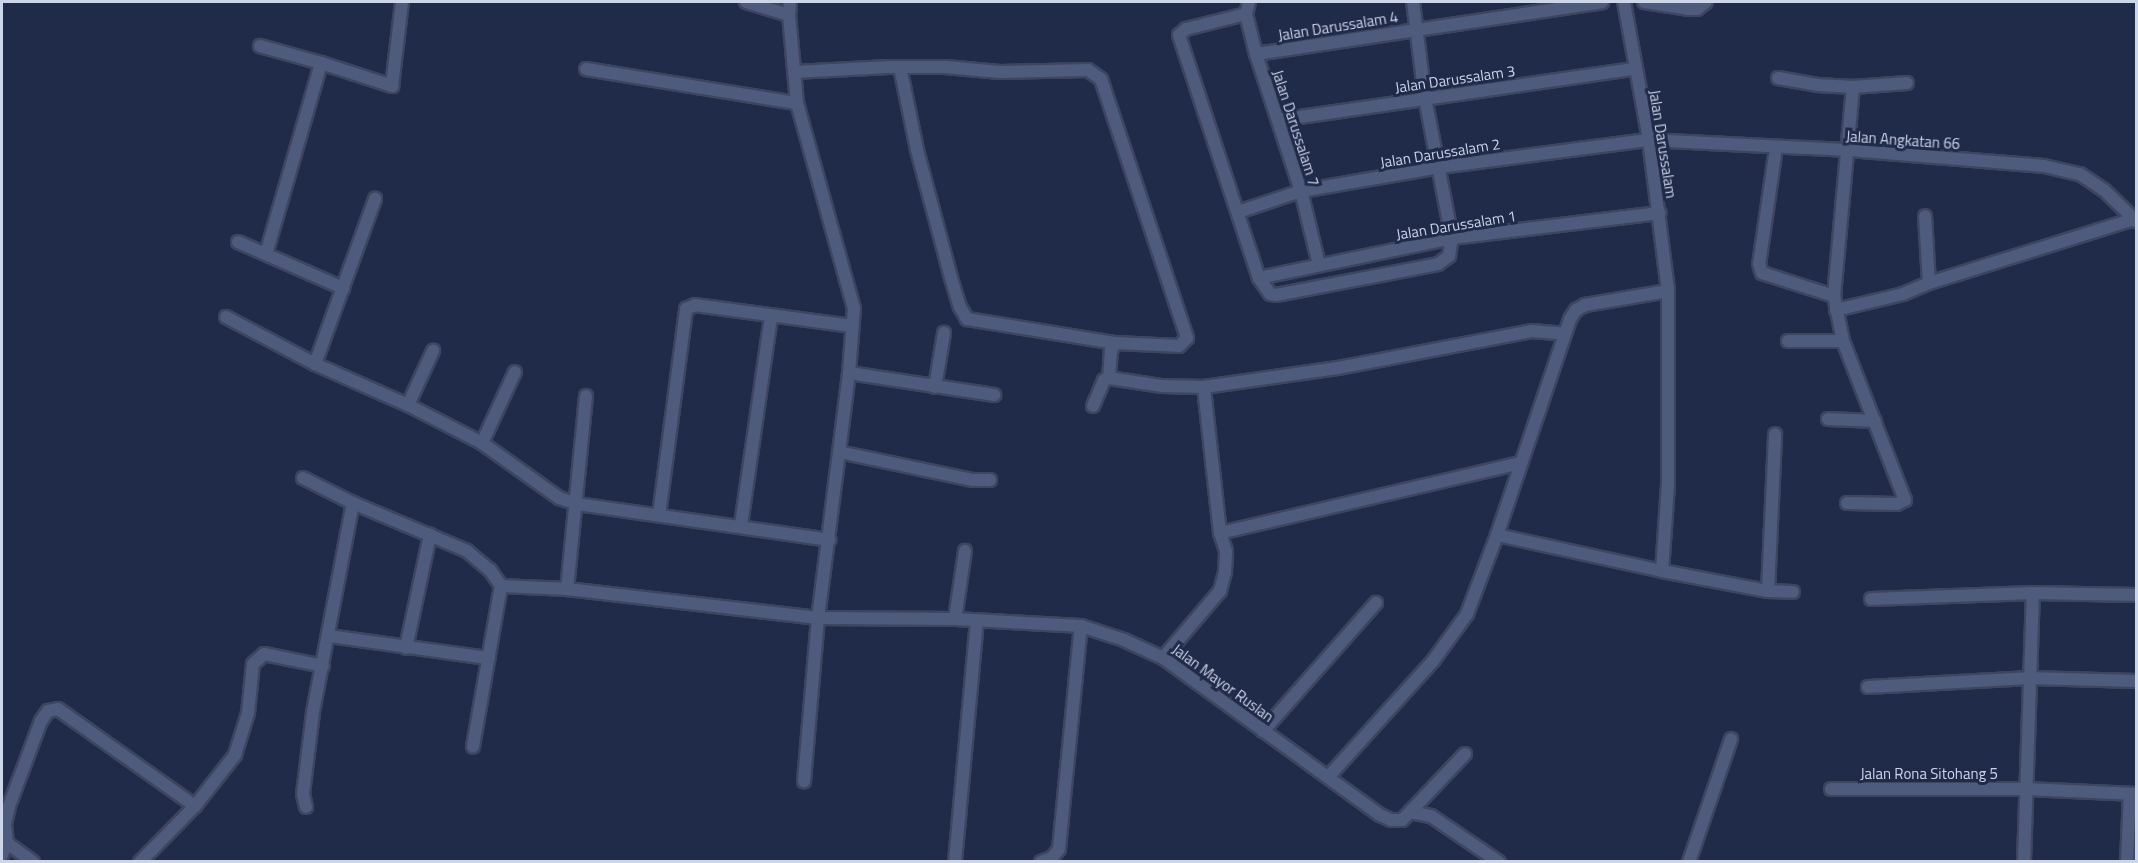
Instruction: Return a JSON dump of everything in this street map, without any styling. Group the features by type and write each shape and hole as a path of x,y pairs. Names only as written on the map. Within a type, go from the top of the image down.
{"street":[{"path":"260,46 392,86 402,2"},
{"path":"746,2 789,15"},
{"path":"790,2 789,15 797,103 817,183 854,308 849,373 818,618 804,782"},
{"path":"1248,8 1186,29 1179,35 1259,279 1270,294 1276,295 1438,264 1449,256 1452,238 1425,98 1413,2"},
{"name":"Jalan Darussalam 4","path":"1256,54 1602,2"},
{"name":"Jalan Darussalam","path":"1624,2 1649,140 1668,291 1668,484 1662,571"},
{"path":"1644,2 1697,9 1706,2"},
{"name":"Jalan Darussalam 7","path":"1248,8 1256,54 1301,191 1319,265"},
{"path":"266,254 321,63"},
{"path":"795,72 900,67 1000,72 1088,70 1101,79 1187,338 1179,346 1116,343 967,319 960,308 951,278 918,150 900,67"},
{"path":"586,69 797,103"},
{"name":"Jalan Darussalam 3","path":"1279,120 1635,69"},
{"path":"1778,78 1817,85 1853,87 1907,83"},
{"path":"1847,503 1897,504 1905,500 1843,341 1834,296 1853,87"},
{"name":"Jalan Darussalam 2","path":"1238,212 1301,191 1440,167 1649,140"},
{"name":"Jalan Angkatan 66","path":"1649,140 1849,150 2044,166 2080,174 2104,190 2135,220"},
{"path":"1776,148 1760,264 1762,273 1834,296"},
{"path":"315,364 375,200"},
{"name":"Jalan Darussalam 1","path":"1259,279 1452,238 1659,213"},
{"path":"1925,216 1929,283"},
{"path":"1836,310 1903,294 1929,283 2135,220"},
{"path":"238,242 343,288"},
{"path":"1329,776 1451,638 1467,614 1497,535 1563,334 1576,310 1585,305 1668,291"},
{"path":"659,515 686,309 695,305 852,326"},
{"path":"741,525 771,316"},
{"path":"226,317 315,364 408,405 482,443 559,498 577,504 741,525 829,540"},
{"path":"1093,406 1104,380 1109,378 1162,386 1204,387 1338,368 1532,330 1563,334"},
{"path":"935,387 944,333"},
{"path":"1788,341 1843,341"},
{"path":"1109,378 1111,350 1116,343"},
{"path":"408,405 434,351"},
{"path":"482,443 515,372"},
{"path":"849,373 994,394"},
{"path":"1163,658 1220,591 1225,572 1226,551 1220,533 1204,387"},
{"path":"567,589 586,396"},
{"path":"1828,419 1875,421"},
{"path":"1768,591 1775,434"},
{"path":"839,452 973,480 990,480"},
{"path":"1220,533 1521,463"},
{"path":"303,478 353,503 467,550 490,570 501,586 473,747"},
{"path":"306,807 303,794 310,735 353,503"},
{"path":"406,648 430,535"},
{"path":"1497,535 1662,571 1768,591 1793,592"},
{"path":"955,619 965,551"},
{"name":"Jalan Mayor Ruslan","path":"501,586 567,589 818,618 955,619 1081,626 1124,640 1163,658 1391,820 1402,820 1410,812 1431,816 1499,861"},
{"path":"2024,861 2033,593"},
{"path":"1872,599 2033,593 2136,595"},
{"path":"1263,731 1376,603"},
{"path":"955,861 977,620"},
{"path":"1041,861 1052,858 1059,849 1081,626"},
{"path":"329,636 488,658"},
{"path":"140,861 195,806 236,755 248,713 253,664 264,654 323,666"},
{"path":"1868,687 2030,678 2136,681"},
{"path":"2,855 7,843 5,824 9,806 41,721 48,711 58,709 195,806"},
{"path":"1689,861 1731,739"},
{"path":"1410,812 1466,754"},
{"name":"Jalan Rona Sitohang 5","path":"1831,789 2026,789 2133,794"},
{"path":"2127,861 2133,794"},
{"path":"7,843 33,861"}]}
